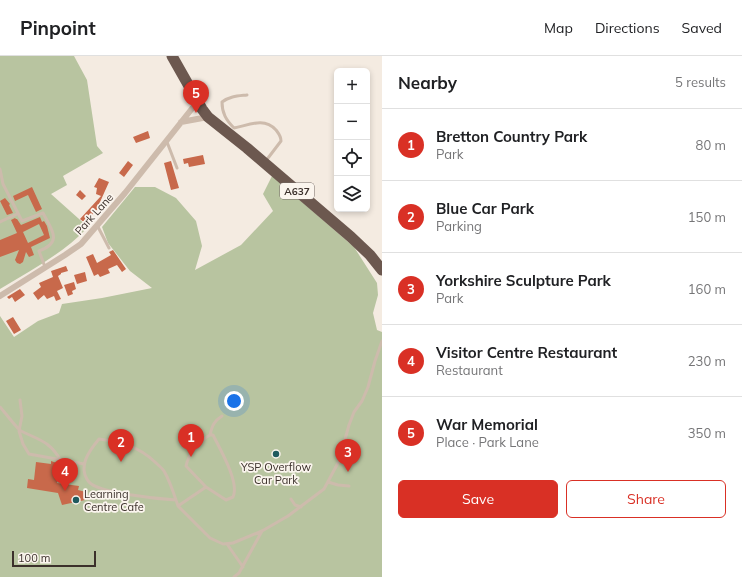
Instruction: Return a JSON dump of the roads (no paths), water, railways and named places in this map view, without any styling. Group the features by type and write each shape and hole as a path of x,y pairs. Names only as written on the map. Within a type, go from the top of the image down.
{"highway":[{"name":"A637","path":"172,56 208,117 351,238 370,255 382,270"}],"street":[{"path":"179,70 180,56"},
{"name":"Park Lane","path":"0,296 65,256 81,244 125,193 198,101"},
{"path":"182,122 208,117"}],"lane":[{"path":"247,95 230,97 226,99 222,102 223,111 226,120 234,128 264,122 269,124 281,136 282,141 264,163"},
{"path":"166,140 177,168"},
{"path":"0,169 3,184 17,214 22,221 43,212 54,234 54,241 50,246 39,251 45,267"},
{"path":"0,222 17,214"},
{"path":"97,225 109,248"},
{"path":"176,500 158,499 101,489 89,483 83,471 85,459 91,448 99,439 131,445 150,458 163,470 176,500 178,506 210,538 223,544 233,543 262,531 301,507 324,489 339,461 354,412 362,401 368,388 382,340"},
{"path":"19,431 22,416 20,400"},
{"path":"0,407 19,431 23,444 29,454 84,464"},
{"path":"210,435 213,435 234,481 235,493 233,497 226,500 206,487 186,466 188,458 200,441 210,435 212,426 216,419 222,416"},
{"path":"19,431 32,435 46,443 57,454 61,461"},
{"path":"328,482 349,486"},
{"path":"178,506 206,487"},
{"path":"291,499 295,505 301,507"},
{"path":"234,577 239,573 262,531"},
{"path":"227,544 242,567"}],"place":[{"name":"War Memorial","path":"196,113"},
{"name":"YSP Overflow Car Park","path":"276,454"},
{"name":"Bretton Country Park","path":"191,457"},
{"name":"Blue Car Park","path":"121,462"},
{"name":"Yorkshire Sculpture Park","path":"348,472"},
{"name":"Visitor Centre Restaurant","path":"65,491"},
{"name":"Learning Centre Cafe","path":"76,500"}]}
